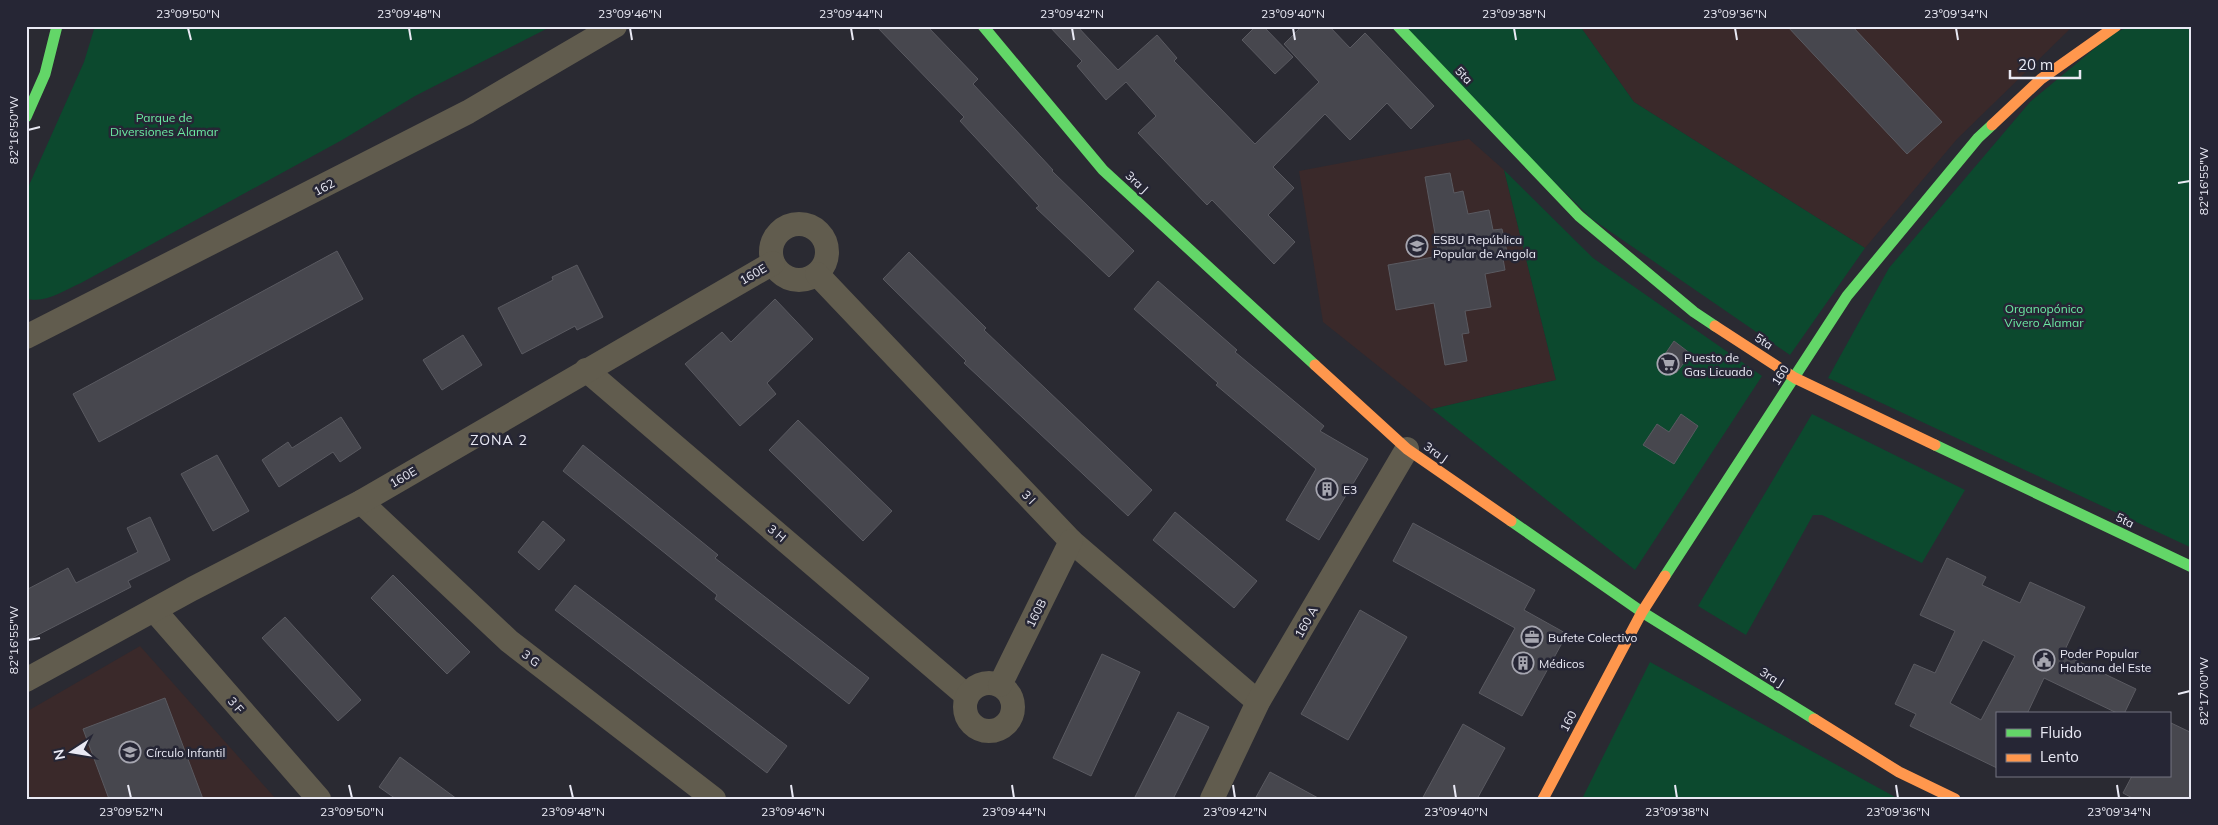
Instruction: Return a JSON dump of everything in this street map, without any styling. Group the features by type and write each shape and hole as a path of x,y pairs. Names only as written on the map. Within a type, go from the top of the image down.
{"street":[{"path":"26,117 45,74 57,26"},
{"name":"162","path":"26,337 468,112 616,26"},
{"name":"3ra J","path":"983,26 1103,170 1407,449 1642,612 1899,772 1955,799"},
{"name":"5ta","path":"1398,26 1579,216 1694,312 1795,378 2192,567"},
{"name":"160","path":"1543,799 1642,612 1847,296 1978,138 2041,79 2116,26"},
{"path":"791,224 810,225 818,230 827,248 827,257 817,274 808,279 798,280 788,278 779,272 773,263 772,244 776,235 791,224"},
{"name":"160E","path":"26,680 154,610 361,502 773,263"},
{"name":"3 I","path":"817,274 1071,541 1258,702"},
{"name":"3 H","path":"586,370 968,696"},
{"name":"160 A","path":"1212,799 1258,702 1407,449"},
{"name":"3 G","path":"361,502 509,641 714,799"},
{"name":"160B","path":"1000,685 1071,541"},
{"name":"3 F","path":"154,610 319,799"},
{"path":"990,682 1000,685 1008,691 1013,700 1013,711 1010,720 1003,727 994,731 984,731 969,721 965,704 968,696 980,684 990,682"}],"shaded area":[{"path":"1580,26 2073,26 1957,139 1865,248 1634,102"},
{"name":"ESBU República Popular de Angola","path":"1469,139 1504,170 1556,380 1432,409 1323,322 1299,171"},
{"name":"Círculo Infantil","path":"140,646 276,799 33,799 26,791 26,712"}],"green space":[{"name":"Parque de Diversiones Alamar","path":"95,26 552,26 415,96 342,140 81,283 54,296 33,300 26,298 26,192 84,62"},
{"path":"1396,26 1580,26 1634,102 1865,248 1790,355 1592,219"},
{"name":"Organopónico Vivero Alamar","path":"2131,26 2192,26 2192,548 1828,378 1889,268 2030,102 2112,34"},
{"path":"1504,170 1593,258 1762,376 1635,570 1432,409 1556,380"},
{"path":"1812,414 1965,490 1922,563 1822,515 1813,515 1746,635 1698,606"},
{"path":"1650,662 1895,797 1894,799 1582,799"}],"building":[{"path":"876,26 927,26 978,79 973,84 1052,171 1134,251 1109,277 1036,208 1039,206 960,121 964,117"},
{"path":"1049,26 1077,26 1118,70 1157,35 1177,58 1174,61 1255,144 1319,82 1284,44 1302,26 1329,26 1350,48 1365,33 1434,106 1411,129 1387,103 1350,140 1325,114 1273,167 1294,188 1268,215 1295,242 1274,264 1212,200 1207,205 1138,133 1156,116 1126,82 1106,100 1077,66 1082,61"},
{"path":"1256,26 1263,26 1293,57 1275,74 1242,40"},
{"path":"1787,26 1852,26 1942,122 1907,154"},
{"path":"1450,173 1454,193 1463,191 1468,214 1489,210 1493,230 1502,229 1507,252 1502,253 1505,270 1485,274 1491,307 1465,311 1469,333 1462,334 1467,361 1445,365 1434,303 1396,310 1388,265 1439,256 1425,177"},
{"path":"337,251 363,299 99,442 73,394"},
{"path":"909,252 986,328 984,330 1152,490 1128,516 964,363 966,361 883,279"},
{"path":"577,265 603,317 577,330 575,326 522,354 498,308 553,280 552,277"},
{"path":"1158,281 1237,350 1235,352 1324,426 1320,431 1368,459 1319,540 1286,520 1316,469 1216,385 1218,383 1134,309"},
{"path":"775,299 813,339 767,383 776,394 740,426 685,364 722,332 731,342"},
{"path":"463,335 482,365 442,390 423,360"},
{"path":"1674,341 1691,354 1676,373 1661,360"},
{"path":"1681,414 1698,426 1674,464 1643,445 1657,424 1669,432"},
{"path":"341,417 361,448 340,462 333,452 279,487 262,460 288,442 292,448"},
{"path":"798,420 892,511 863,541 769,450"},
{"path":"583,445 718,555 715,558 869,678 849,704 715,599 717,595 563,471"},
{"path":"217,455 249,511 213,531 181,474"},
{"path":"1175,512 1257,581 1234,608 1153,540"},
{"path":"150,517 170,560 128,581 131,587 26,641 26,590 68,568 76,583 138,552 127,528"},
{"path":"543,521 565,540 539,570 518,552"},
{"path":"1413,523 1535,590 1524,610 1567,634 1522,716 1479,693 1515,628 1393,561"},
{"name":"Poder Popular Habana del Este","path":"1947,558 1986,577 1982,585 2020,603 2030,582 2085,607 2063,654 2136,689 2125,712 2115,712 2044,678 2028,712 1996,712 1996,768 1910,726 1916,714 1895,704 1914,664 1935,673 1955,631 1920,615","holes":["1983,640 2015,656 1981,720 1950,703"]},
{"path":"393,575 470,652 447,674 371,598"},
{"path":"575,585 787,746 767,773 555,610"},
{"path":"1360,610 1407,637 1348,740 1301,714"},
{"path":"285,617 361,700 338,721 262,638"},
{"path":"1102,654 1140,672 1091,776 1053,758"},
{"path":"165,698 203,799 109,799 83,729"},
{"path":"1178,712 1209,727 1173,799 1134,799"},
{"path":"2170,722 2192,733 2192,799 2134,799 2123,793 2131,778 2170,778"},
{"path":"1463,724 1505,748 1477,799 1422,799"},
{"path":"400,757 457,799 396,799 379,787"},
{"path":"1270,772 1320,799 1255,799"}],"traffic: fast":[{"path":"26,117 45,74 57,26"},
{"path":"983,26 1103,170 1315,365"},
{"path":"1398,26 1579,216 1694,312 1715,326"},
{"path":"1665,576 1847,296 1978,138 1992,125"},
{"path":"1935,445 2192,567"},
{"path":"1511,521 1642,612 1814,719"}],"traffic: slow":[{"path":"1992,125 2041,79 2116,26"},
{"path":"1715,326 1795,378 1935,445"},
{"path":"1315,365 1407,449 1511,521"},
{"path":"1543,799 1642,612 1665,576"},
{"path":"1814,719 1899,772 1955,799"}],"place":[{"name":"ESBU República Popular de Angola","path":"1417,246"},
{"name":"Puesto de Gas Licuado","path":"1668,364"},
{"name":"E3","path":"1327,489"},
{"name":"Bufete Colectivo","path":"1532,637"},
{"name":"Poder Popular Habana del Este","path":"2044,660"},
{"name":"Médicos","path":"1523,663"},
{"name":"Círculo Infantil","path":"130,752"}],"district":[{"name":"ZONA 2","path":"499,440"}]}
